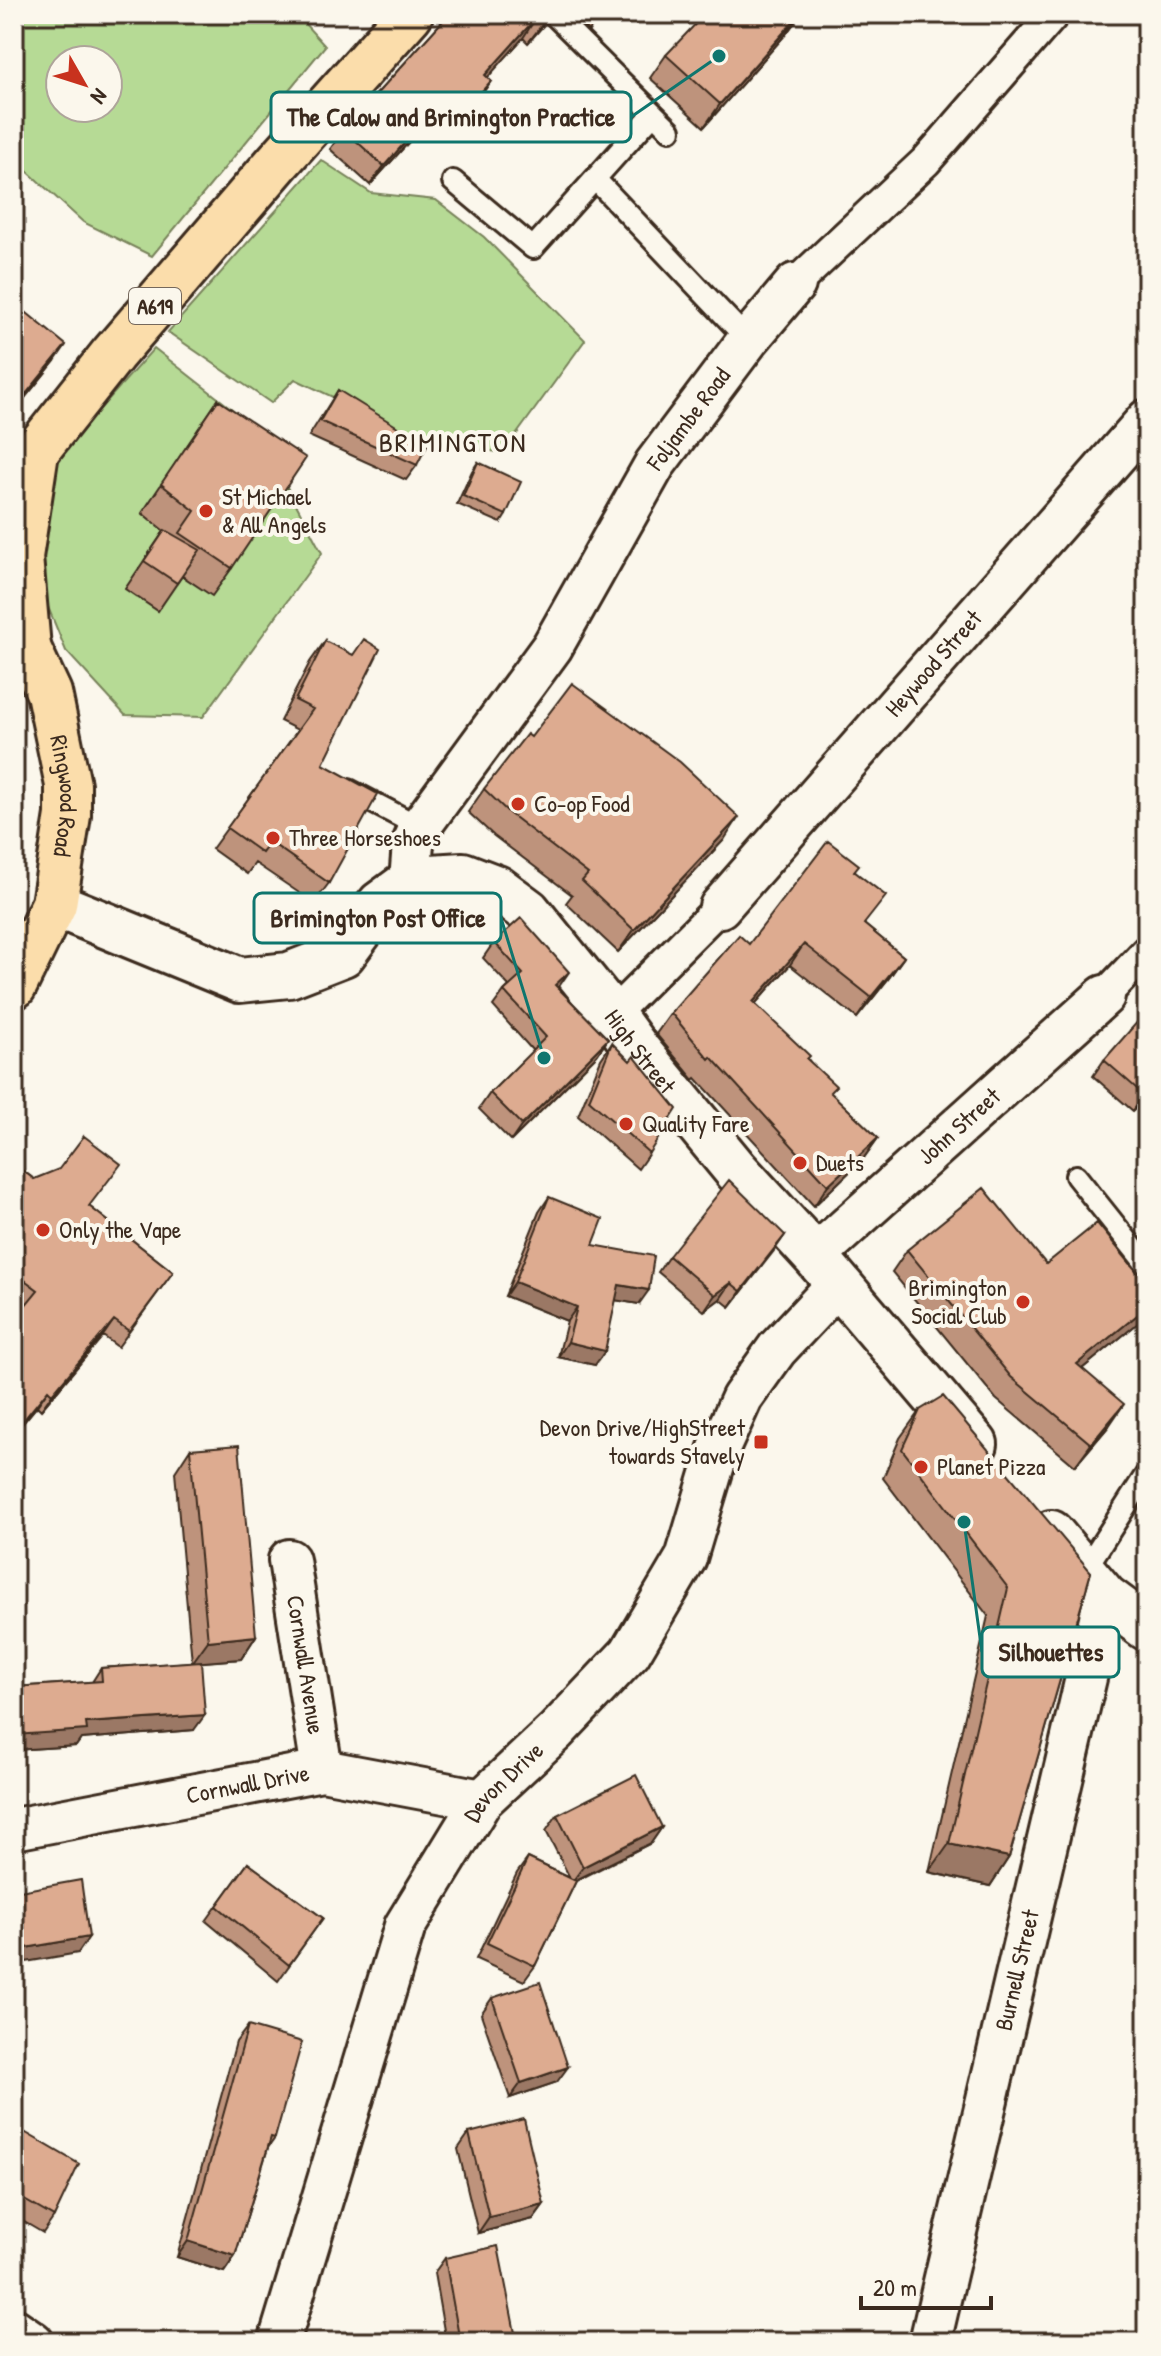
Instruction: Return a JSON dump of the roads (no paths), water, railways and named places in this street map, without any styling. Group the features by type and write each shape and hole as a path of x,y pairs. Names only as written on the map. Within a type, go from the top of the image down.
{"highway":[{"name":"A619","path":"25,466 113,354 410,14"},
{"name":"Ringwood Road","path":"14,986 54,904 68,815 68,785 49,693 21,641 20,557 25,466"}],"street":[{"name":"Foljambe Road","path":"410,882 413,843 420,827 552,647 655,464 748,340 795,284 926,161 1054,14"},
{"name":"Heywood Street","path":"720,907 1147,420"},
{"name":"High Street","path":"54,904 240,980 289,975 343,954 380,904 410,882 463,875 497,888 528,911 736,1170 826,1270 1094,1584 1147,1628"},
{"path":"612,1015 720,907"},
{"path":"1104,996 1147,951"},
{"name":"John Street","path":"826,1270 1104,996"},
{"name":"Devon Drive","path":"279,2342 405,1926 482,1800 556,1731 630,1653 686,1558 718,1451 742,1398 826,1270"},
{"name":"Cornwall Avenue","path":"289,1560 322,1770"},
{"name":"Burnell Street","path":"930,2342 1094,1584"},
{"name":"Cornwall Drive","path":"14,1829 322,1770 482,1800"},
{"path":"14,2329 33,2342"}],"lane":[{"path":"553,14 670,130"},
{"path":"453,181 533,248 653,114"},
{"path":"595,179 748,340"},
{"path":"344,787 420,827"},
{"path":"1076,1176 1147,1265"},
{"path":"1094,1584 1147,1473"}],"place":[{"name":"The Calow and Brimington Practice","path":"719,56"},
{"name":"St Michael & All Angels","path":"206,511"},
{"name":"Co-op Food","path":"518,804"},
{"name":"Three Horseshoes","path":"273,838"},
{"name":"Brimington Post Office","path":"544,1058"},
{"name":"Quality Fare","path":"626,1124"},
{"name":"Duets","path":"800,1163"},
{"name":"Only the Vape","path":"43,1230"},
{"name":"Brimington Social Club","path":"1023,1302"},
{"name":"Devon Drive/HighStreet towards Stavely","path":"761,1442"},
{"name":"Planet Pizza","path":"921,1467"},
{"name":"Silhouettes","path":"964,1522"}],"district":[{"name":"BRIMINGTON","path":"453,442"}]}
